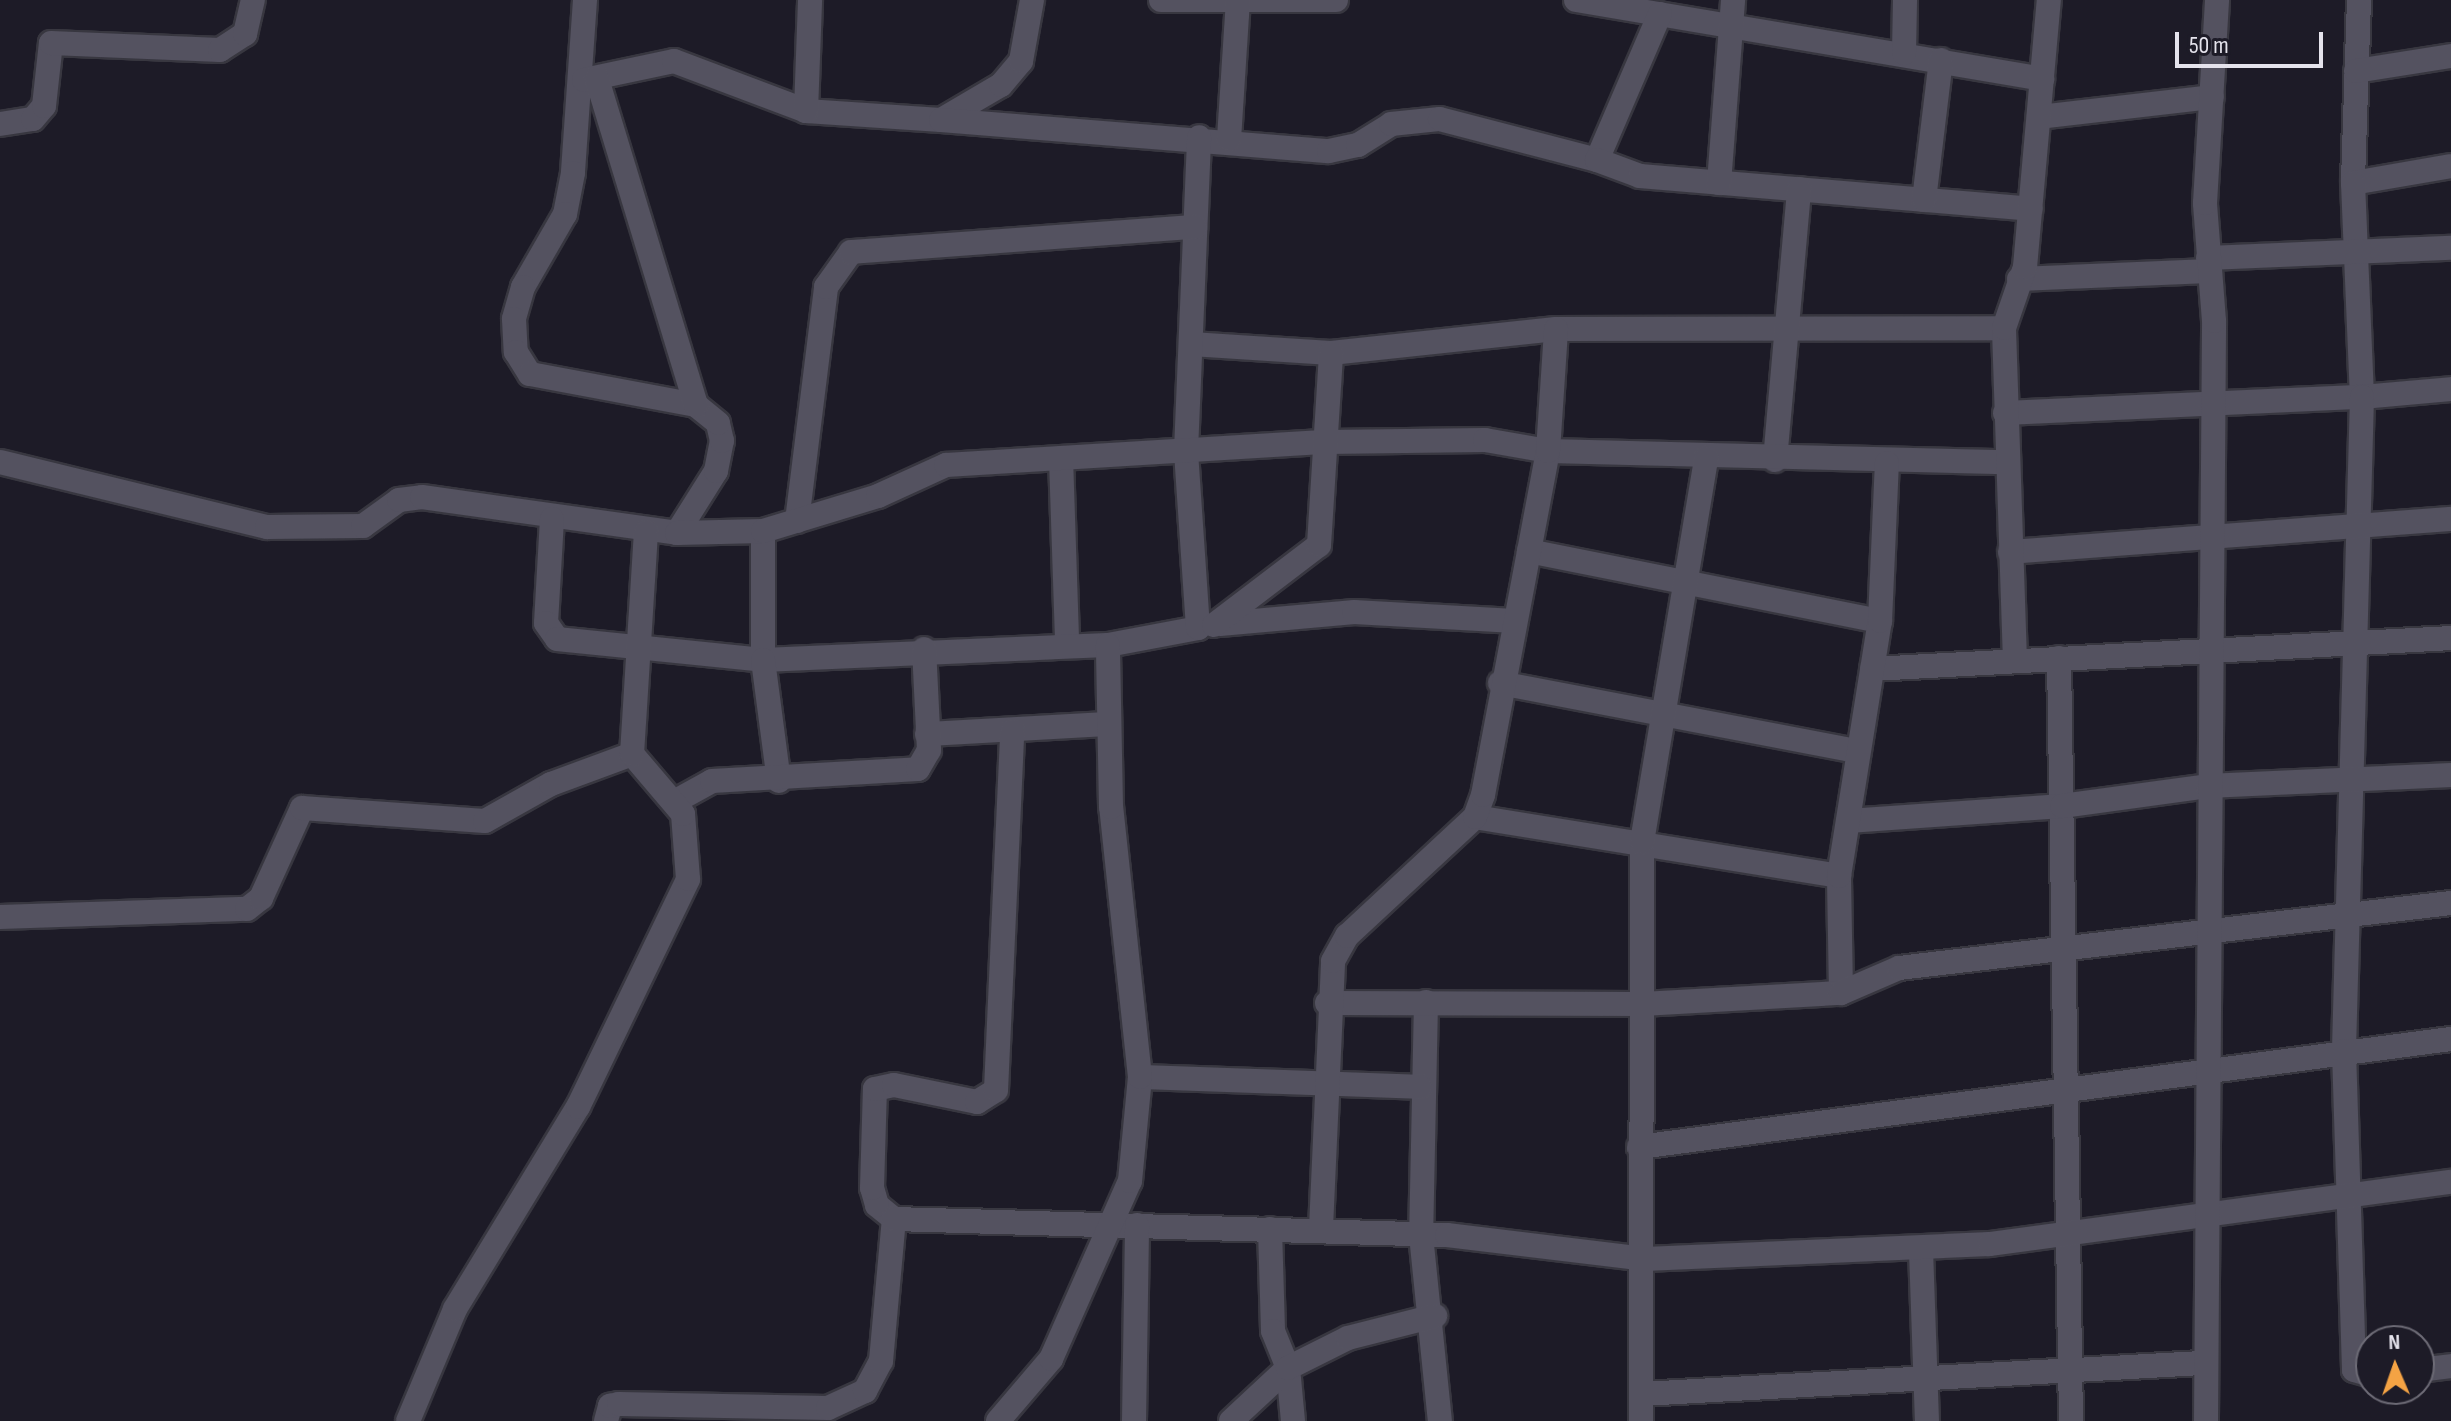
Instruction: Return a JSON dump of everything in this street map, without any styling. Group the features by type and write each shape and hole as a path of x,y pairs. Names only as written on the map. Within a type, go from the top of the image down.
{"street":[{"path":"0,124 33,119 44,106 51,43 220,50 245,34 253,0"},
{"path":"585,0 590,79 565,214 523,287 514,319 516,352 530,374 696,405 718,423 722,441 716,471 677,533"},
{"path":"806,111 810,0"},
{"path":"941,120 1001,85 1021,61 1032,0"},
{"path":"1161,0 1336,0"},
{"path":"1576,0 1660,14 1732,10 1904,53 2042,79"},
{"path":"1904,53 1905,0"},
{"path":"2015,661 2006,462 2004,328 2019,279 2031,209 2049,0"},
{"path":"2206,1421 2201,1363 2209,934 2207,649 2212,400 2208,264 2217,0"},
{"path":"2355,1370 2344,1051 2351,643 2362,397 2359,252 2353,183 2359,0"},
{"path":"1229,139 1238,2"},
{"path":"1719,183 1732,10"},
{"path":"1597,160 1660,14"},
{"path":"2356,71 2451,56"},
{"path":"1924,200 1941,60"},
{"path":"590,79 674,61 806,111 1229,139 1343,151 1391,124 1440,119 1597,160 1640,176 2031,209"},
{"path":"590,79 696,405"},
{"path":"2039,117 2212,97"},
{"path":"1199,137 1186,451 1206,626"},
{"path":"2353,183 2451,166"},
{"path":"1775,460 1783,329 1799,189"},
{"path":"797,521 826,287 851,252 1195,227"},
{"path":"2019,279 2359,252 2451,248"},
{"path":"1191,344 1331,353 1556,329 2004,328"},
{"path":"1321,1228 1327,1003 1333,961 1347,936 1475,817 1548,451 1556,329"},
{"path":"1206,626 1319,545 1331,353"},
{"path":"2005,413 2212,400 2362,397 2451,389"},
{"path":"0,462 267,527 363,526 399,500 422,497 552,519 646,532 677,533 763,531 946,465 1326,442 1485,440 1548,451 1706,458 1887,463 2006,462"},
{"path":"1061,458 1067,642"},
{"path":"1641,1421 1645,1259 1639,1147 1642,842 1659,716 1706,458"},
{"path":"1841,993 1839,876 1880,621 1887,463"},
{"path":"552,519 549,634 636,651 763,660 1067,642 1108,645 1206,626 1340,612 1515,621"},
{"path":"2010,552 2451,519"},
{"path":"763,531 763,660 779,781"},
{"path":"408,1421 455,1309 578,1107 682,897 690,841 674,802 632,754 636,651 646,532"},
{"path":"1529,551 1684,585 1880,621"},
{"path":"1872,669 2451,638"},
{"path":"1108,645 1108,724 1140,1077 1126,1225 1134,1421"},
{"path":"674,802 701,782 902,774 918,769 929,750 924,649"},
{"path":"2059,658 2063,1087 2071,1421"},
{"path":"1500,683 1659,716 1858,751"},
{"path":"927,734 1108,724"},
{"path":"1012,731 996,1090 977,1102 894,1085 875,1089 872,1188 877,1205 894,1219 1321,1228 1421,1235 1645,1259 1921,1250 2066,1235 2451,1182"},
{"path":"0,917 247,909 261,898 302,808 485,821 551,784 632,754"},
{"path":"1848,821 2062,806 2208,786 2451,775"},
{"path":"1475,817 1839,876"},
{"path":"1327,1003 1642,1004 1841,993 1888,970 2451,903"},
{"path":"1426,1002 1420,1087 1421,1235 1435,1316 1440,1421"},
{"path":"1639,1147 2206,1066 2451,1039"},
{"path":"1140,1077 1420,1087"},
{"path":"606,1421 610,1406 619,1404 828,1408 865,1391 881,1361 894,1219"},
{"path":"998,1421 1051,1359 1126,1225"},
{"path":"1270,1229 1273,1331 1288,1368 1293,1421"},
{"path":"1921,1250 1927,1421"},
{"path":"1231,1421 1288,1368 1348,1338 1435,1316"},
{"path":"1642,1394 2201,1363"}]}
